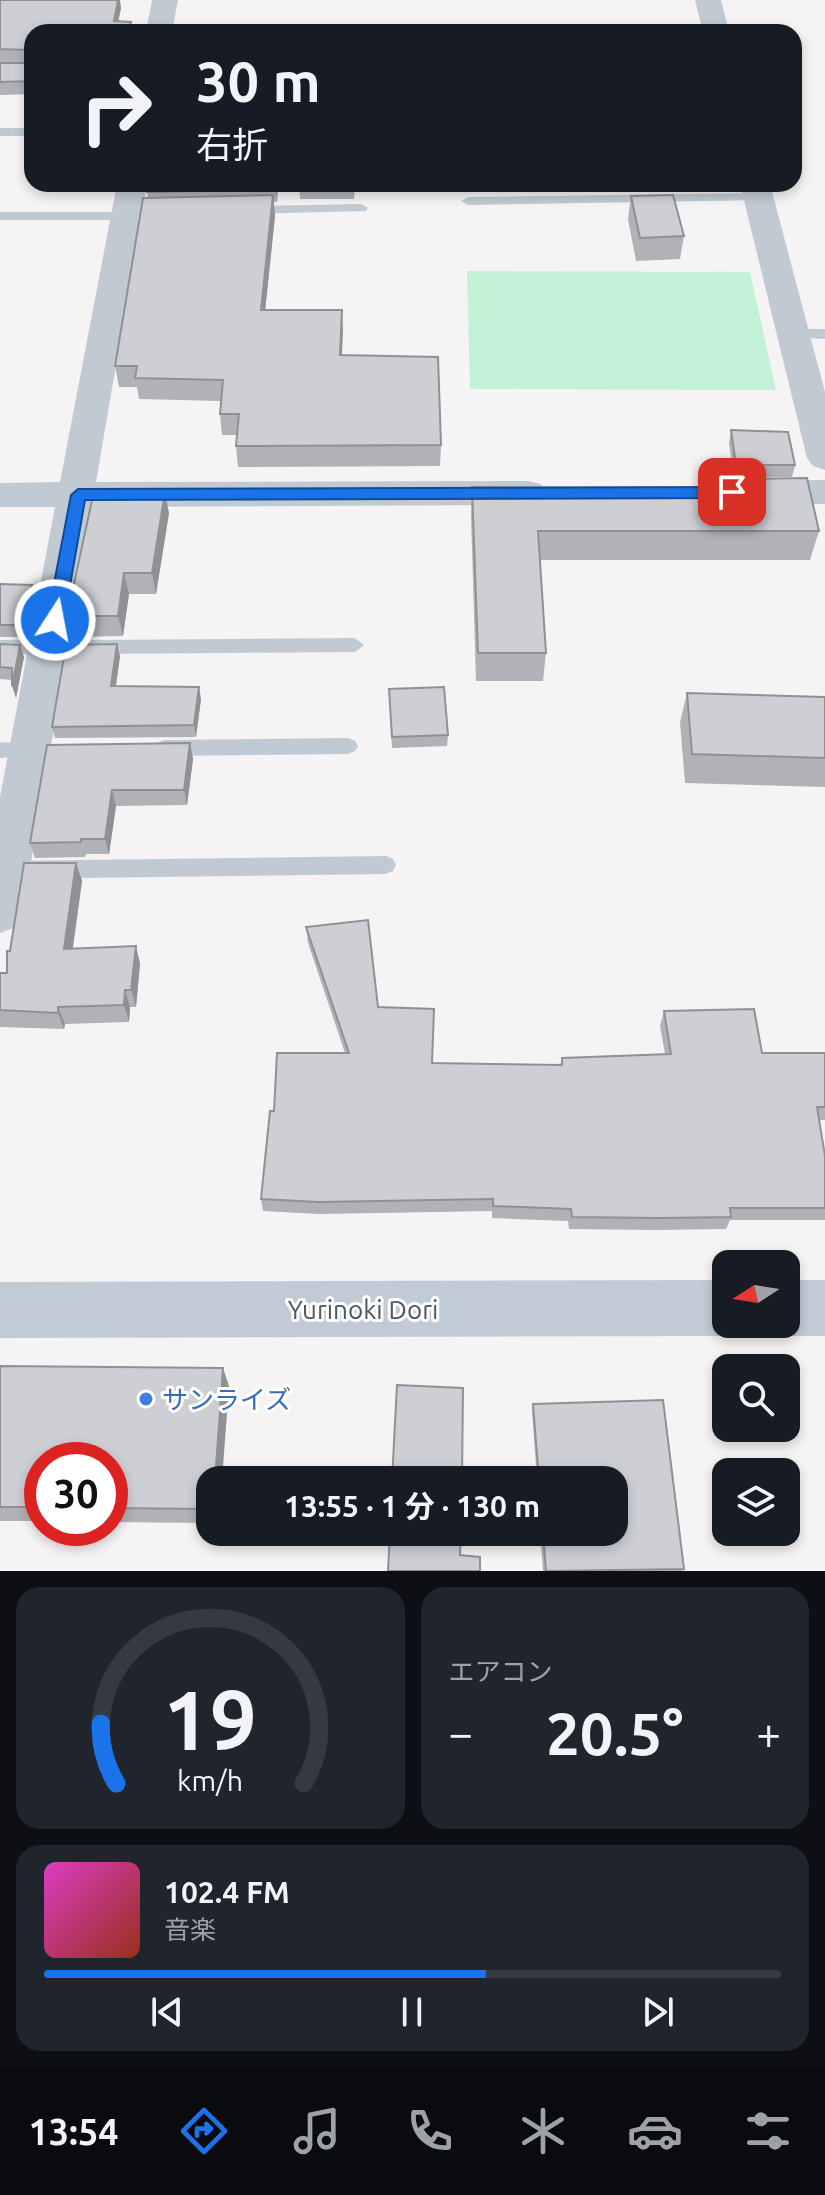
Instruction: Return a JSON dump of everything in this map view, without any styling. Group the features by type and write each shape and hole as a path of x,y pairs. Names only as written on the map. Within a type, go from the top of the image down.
{"street":[{"path":"160,24 165,0"},
{"path":"708,0 714,24"},
{"path":"756,192 810,334 825,458"},
{"path":"0,914 4,870 31,750 132,206"},
{"path":"714,492 825,492"},
{"path":"0,495 555,493"},
{"name":"Yurinoki Dori","path":"0,1310 712,1308"},
{"path":"800,1308 825,1308"}],"lane":[{"path":"0,132 24,132"},
{"path":"468,201 727,192"},
{"path":"0,216 132,206"},
{"path":"237,210 361,208"},
{"path":"0,647 355,645"},
{"path":"142,748 348,746"},
{"path":"4,870 386,865"}],"green space":[{"path":"467,271 750,272 776,390 470,389"}],"building":[{"path":"0,0 118,0 114,21 131,22 24,24 24,50 0,49"},
{"path":"0,63 24,63 24,81 0,82"},
{"path":"273,195 261,310 342,310 340,355 438,357 441,445 236,446 239,414 220,414 223,380 135,378 137,366 115,366 143,198"},
{"path":"673,195 684,236 640,238 631,196"},
{"path":"731,430 788,432 795,465 736,465"},
{"path":"807,478 819,531 538,531 546,653 478,653 472,487 746,488 744,479"},
{"path":"94,491 165,492 152,573 124,573 118,616 67,616"},
{"path":"0,584 32,585 24,625 0,625"},
{"path":"0,644 20,645 12,686 12,668 0,667"},
{"path":"117,644 111,686 199,687 194,725 52,727 66,645"},
{"path":"444,687 448,735 392,737 389,689"},
{"path":"687,693 825,697 825,758 692,754"},
{"path":"190,743 184,790 112,790 105,839 30,843 47,745"},
{"path":"24,863 76,863 64,949 136,946 131,990 125,990 124,1005 58,1007 58,1013 0,1010 0,973 7,973 7,951 10,951"},
{"path":"368,920 378,1007 434,1009 432,1063 562,1065 562,1058 671,1054 664,1011 754,1009 762,1053 825,1053 825,1107 817,1107 825,1156 825,1208 730,1208 731,1217 572,1217 571,1209 493,1206 493,1199 318,1202 261,1199 270,1111 274,1111 277,1053 349,1053 306,927"},
{"path":"0,1366 223,1368 216,1466 196,1466 196,1509 128,1508 128,1442 24,1442 24,1507 0,1507"},
{"path":"397,1385 463,1388 462,1466 393,1466"},
{"path":"663,1400 684,1569 546,1571 544,1546 628,1546 628,1466 538,1466 533,1404"},
{"path":"389,1546 460,1546 460,1555 480,1557 480,1571 388,1571"}],"place":[{"name":"サンライズ","path":"146,1399"}],"route":[{"path":"55,620 78,495 732,492"}]}
